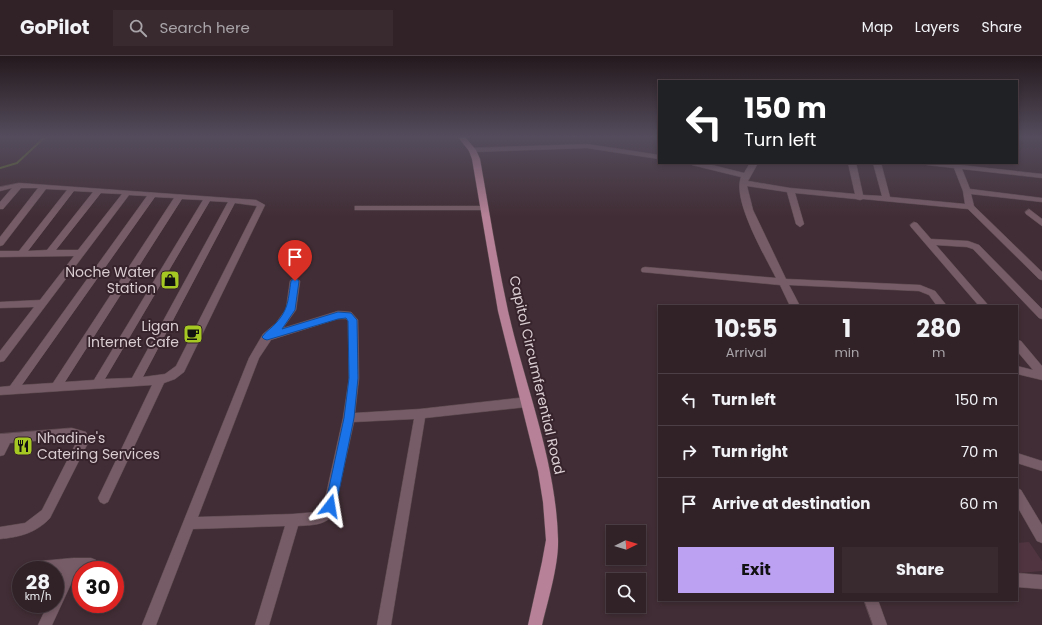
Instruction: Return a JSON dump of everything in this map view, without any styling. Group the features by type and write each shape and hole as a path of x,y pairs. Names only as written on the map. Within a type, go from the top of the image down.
{"main road":[{"name":"Capitol Circumferential Road","path":"476,164 503,311 544,471 552,523 552,540 549,562 535,625"}],"street":[{"path":"697,164 744,179 790,190 860,198 970,207 1042,276"},
{"path":"753,164 744,179 745,200 757,228 796,305"},
{"path":"852,164 860,198"},
{"path":"876,164 887,200"},
{"path":"942,164 1042,176"},
{"path":"1013,164 1020,174"},
{"path":"957,165 968,191 970,207"},
{"path":"0,206 19,185"},
{"path":"0,189 19,185 180,196 258,202 260,203 261,207 180,369 170,378 135,382 0,391"},
{"path":"0,243 43,187"},
{"path":"21,254 72,189"},
{"path":"790,190 800,224"},
{"path":"49,254 98,191"},
{"path":"968,191 1042,200"},
{"path":"0,358 127,193"},
{"path":"13,390 152,195"},
{"path":"56,387 180,196"},
{"path":"97,384 208,198"},
{"path":"135,382 233,200"},
{"path":"358,208 484,208"},
{"path":"1029,212 1042,223"},
{"path":"914,225 983,305"},
{"path":"929,242 968,244 976,247 1042,315"},
{"path":"0,254 80,253"},
{"path":"645,270 784,282 920,288 932,293 941,305"},
{"path":"149,625 254,358 260,346 279,326 291,310 295,281"},
{"path":"0,305 42,303"},
{"path":"189,523 293,520 317,518 328,512 336,483 349,418 354,378 353,320 351,317 342,314 267,337"},
{"path":"1018,345 1042,373"},
{"path":"1018,370 1042,376"},
{"path":"104,498 160,380"},
{"path":"349,418 420,414 527,402"},
{"path":"384,625 420,414"},
{"path":"0,451 3,438 72,433 82,436 83,441 46,514 39,522 30,528 0,533"},
{"path":"1018,458 1042,466"},
{"path":"1018,496 1042,537"},
{"path":"262,625 293,520"},
{"path":"64,585 72,568"},
{"path":"1018,580 1042,582"},
{"path":"871,601 880,625"},
{"path":"45,625 51,613"}],"shaded area":[{"path":"1029,542 1042,561 1042,571 1020,573 1018,570 1018,543"}],"waterway":[{"path":"0,168 15,164"}],"place":[{"name":"Noche Water Station","path":"170,280"},
{"name":"Ligan Internet Cafe","path":"193,334"},
{"name":"Nhadine's Catering Services","path":"23,446"}],"route":[{"path":"295,281 291,310 279,326 267,337 342,314 348,315 353,320 354,378 349,418 330,506"}]}
